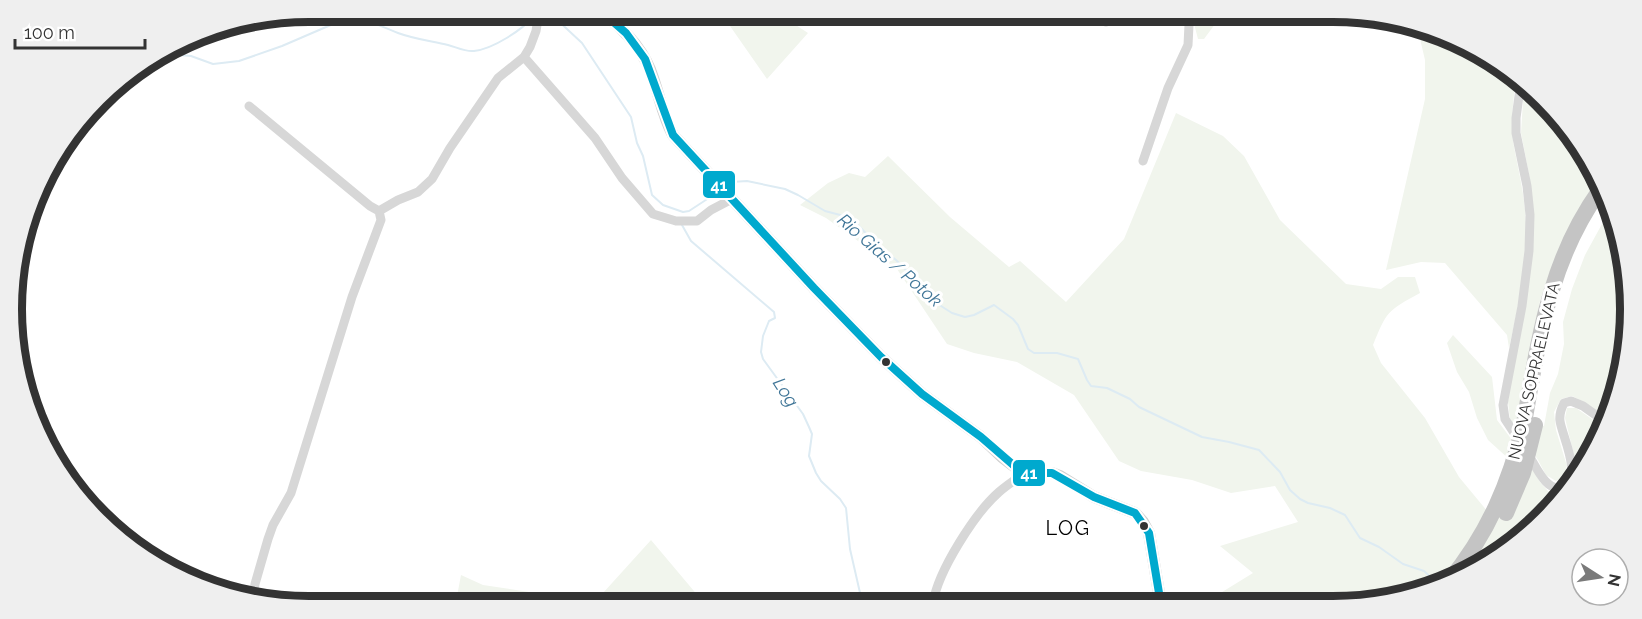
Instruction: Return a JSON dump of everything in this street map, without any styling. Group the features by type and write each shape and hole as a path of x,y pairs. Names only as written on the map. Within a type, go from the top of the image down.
{"highway":[{"name":"NUOVA SOPRAELEVATA","path":"1482,554 1513,500 1523,473 1541,329 1549,295 1577,225 1596,196"},
{"name":"NUOVA SOPRAELEVATA","path":"1460,566 1477,544 1494,514 1530,424 1565,282 1582,240 1601,208"}],"street":[{"path":"379,211 418,192 427,185 498,78 524,57 530,47 538,22"},
{"path":"613,22 626,33 646,62 653,76 664,117 673,135 881,357 922,394 1025,473 1052,473 1094,497 1135,513 1149,533 1160,596"},
{"path":"1143,161 1168,88 1188,45 1188,22"},
{"path":"524,57 595,138 622,178 653,214 687,223 697,221 711,210 732,199"},
{"path":"1520,92 1516,134 1527,186 1530,215 1529,251 1522,306 1503,405 1505,419 1544,481 1550,487 1557,488"},
{"path":"249,106 379,211 381,220 352,297 291,493 268,538 254,591"},
{"path":"1572,468 1560,420 1560,411 1564,403 1571,401 1599,417"},
{"path":"934,596 964,536 997,493 1025,473"}],"shaded area":[{"path":"734,22 791,22 808,33 767,79 730,26"},
{"path":"1194,22 1217,22 1204,39 1198,39"},
{"path":"1419,36 1442,44 1476,61 1515,88 1512,133 1524,201 1526,244 1520,297 1509,348 1507,335 1445,263 1421,262 1386,270 1425,99 1425,60"},
{"path":"1523,95 1560,135 1581,166 1594,190 1549,274 1540,301 1517,422 1544,426 1550,393 1558,374 1564,344 1563,322 1572,289 1585,255 1605,219 1614,254 1619,291 1617,347 1610,384 1600,413 1572,396 1561,399 1554,412 1556,430 1567,466 1563,478 1556,481 1546,475 1510,419 1508,402 1534,217 1521,133"},
{"path":"1176,113 1223,136 1244,156 1280,220 1346,284 1381,289 1398,277 1415,277 1420,293 1389,313 1373,345 1381,363 1425,418 1459,477 1488,512 1510,460 1488,440 1477,418 1469,392 1457,372 1447,343 1453,335 1492,377 1497,420 1531,465 1540,482 1548,491 1553,492 1522,525 1492,548 1442,575 1407,587 1351,596 1216,596 1253,573 1220,546 1298,522 1275,486 1231,493 1192,480 1141,471 1119,461 1074,395 1017,362 974,353 947,344 897,269 826,218 800,205 828,183 849,173 865,177 888,156 950,217 1009,267 1020,261 1066,302 1124,239"},
{"path":"1567,408 1576,408 1596,422 1573,466 1574,455 1565,418"},
{"path":"651,540 698,596 602,596"},
{"path":"461,575 483,585 529,592 528,596 457,596"}],"waterway":[{"path":"178,55 191,56 213,64 239,61 282,46 338,22"},
{"path":"370,22 410,37 474,51 490,47 507,38 527,22"},
{"path":"559,22 582,43 631,117 652,195 663,205 683,212 689,211 718,192"},
{"name":"Rio Gias / Potok","path":"726,188 731,182 747,181 785,189 825,211 844,216 856,223 877,245 896,260 917,281 930,299 952,313 965,317 994,305 1013,319 1028,349 1034,353 1057,353 1078,359 1091,386 1107,388 1130,399 1139,407 1202,437 1259,450 1280,472 1290,490 1300,499 1345,515 1360,538 1379,547 1403,564 1424,571 1432,579"},
{"name":"Log","path":"682,225 691,241 774,312 775,318 769,321 763,336 761,352 763,359 803,414 812,434 809,456 816,473 846,508 850,549 861,596"}],"transit line":[{"name":"41","path":"613,22 626,33 645,59 673,135 881,357 922,394 981,437 1019,470 1025,473 1052,473 1094,497 1135,513 1149,533 1160,596"}],"district":[{"name":"LOG","path":"1068,528"}]}
